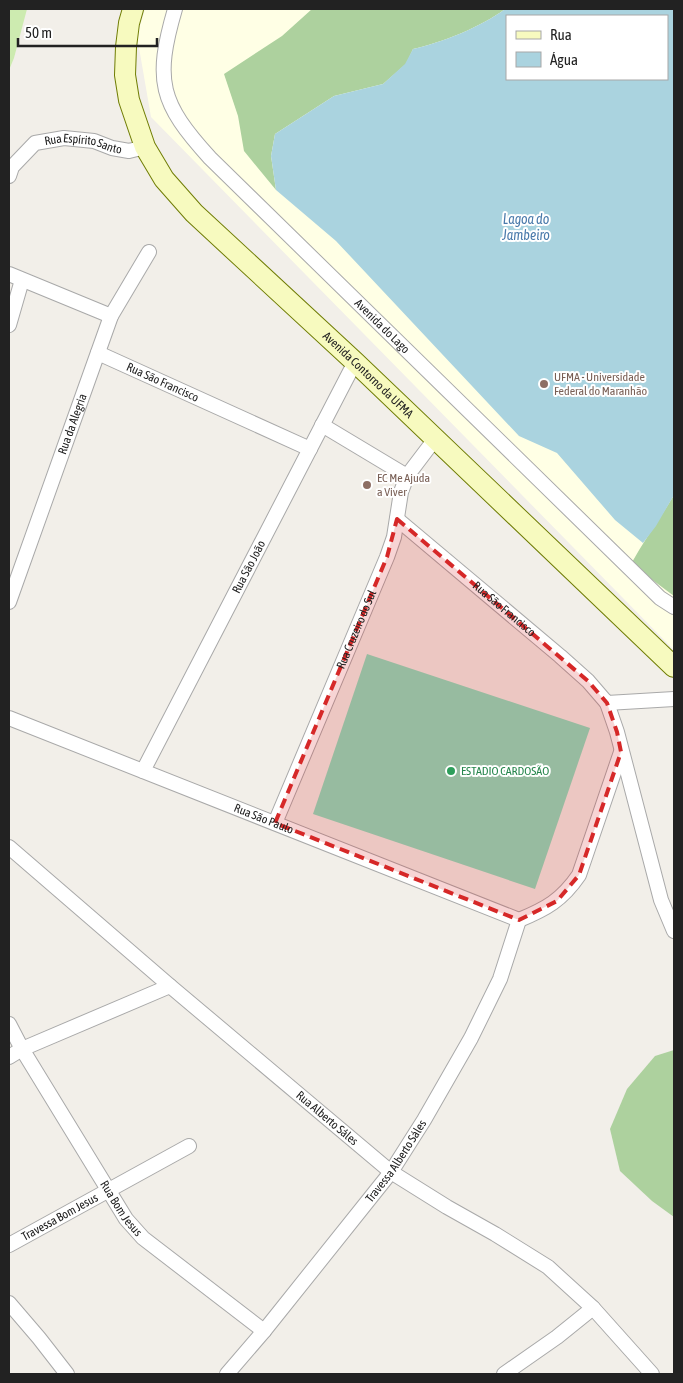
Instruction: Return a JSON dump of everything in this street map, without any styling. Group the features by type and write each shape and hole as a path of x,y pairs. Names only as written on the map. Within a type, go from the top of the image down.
{"main road":[{"name":"Avenida Contorno da UFMA","path":"133,9 126,47 125,74 130,100 145,147 164,179 194,213 355,362 674,667"}],"street":[{"name":"Avenida do Lago","path":"175,9 164,56 163,72 169,104 192,139 660,598 674,607"},
{"name":"Rua Espírito Santo","path":"9,176 12,167 35,143 64,138 94,141 112,148 129,151 145,147"},
{"name":"Rua da Alegria","path":"9,602 111,316 150,252"},
{"path":"9,325 15,277 111,316"},
{"name":"Rua São Francisco","path":"98,353 310,449"},
{"name":"Rua São João","path":"143,771 355,362"},
{"path":"322,425 407,476"},
{"name":"Rua Cruzeiro do Sul","path":"275,823 387,557 394,537 400,492 407,476 435,439"},
{"name":"Rua São Francisco","path":"397,519 560,656 588,681 607,703 661,900 674,930"},
{"path":"607,703 674,700"},
{"name":"Rua São Paulo","path":"9,718 519,920"},
{"path":"519,920 557,902 570,889 579,875 621,752"},
{"name":"Rua Alberto Sáles","path":"9,848 391,1172 447,1208 495,1234 548,1267 593,1308 652,1374"},
{"name":"Travessa Alberto Sáles","path":"227,1374 264,1331 391,1172 424,1120 471,1038 500,980 519,920"},
{"path":"9,1057 22,1049 170,986"},
{"path":"9,1024 22,1049"},
{"name":"Rua Bom Jesus","path":"22,1049 126,1219 143,1238 264,1331"},
{"name":"Travessa Bom Jesus","path":"9,1245 189,1146"},
{"path":"9,1303 67,1374"},
{"path":"504,1374 557,1337 593,1308"}],"highlighted area":[{"path":"397,519 588,681 607,703 617,732 621,752 579,875 557,901 519,920 275,823 387,557"}],"shaded area":[{"name":"Lagoa do Jambeiro","path":"145,9 674,9 674,650 151,117 137,36"}],"green space":[{"path":"9,9 27,9 9,70"},
{"path":"312,9 505,9 485,22 461,33 436,43 413,49 406,64 383,84 334,96 275,134 271,156 276,190 244,151 238,116 224,74 282,36"},
{"path":"674,495 674,596 631,564"},
{"name":"ESTADIO CARDOSÃO","path":"367,654 590,728 535,889 313,814"},
{"path":"674,1050 674,1217 652,1201 620,1171 610,1129 627,1089 655,1056"}],"water":[{"name":"Lagoa do Jambeiro","path":"505,9 674,9 674,495 656,526 643,543 615,520 557,453 519,436 336,241 276,190 271,156 275,134 334,96 383,84 405,64 413,49 436,43 485,22"}],"place":[{"name":"UFMA - Universidade Federal do Maranhão","path":"544,384"},
{"name":"EC Me Ajuda a Viver","path":"367,485"},
{"name":"ESTADIO CARDOSÃO","path":"451,771"}]}
